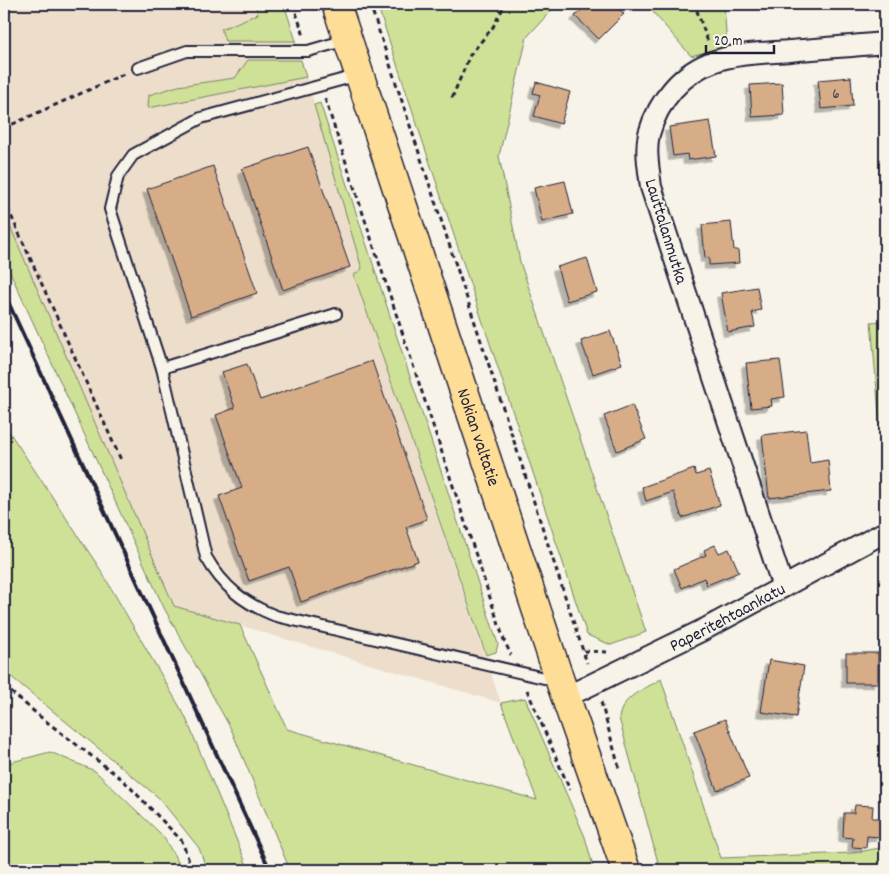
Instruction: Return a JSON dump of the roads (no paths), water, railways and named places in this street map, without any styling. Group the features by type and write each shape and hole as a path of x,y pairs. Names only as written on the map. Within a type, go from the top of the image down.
{"main road":[{"name":"Nokian valtatie","path":"336,4 563,689 624,862"}],"street":[{"name":"Lauttalanmutka","path":"783,587 650,178 649,135 660,107 676,84 695,70 714,61 739,55 885,43"},
{"name":"Paperitehtaankatu","path":"563,689 706,629 885,532"}],"lane":[{"path":"138,68 187,51 308,50 348,39"},
{"path":"359,75 321,87 201,118 133,155 118,176 110,209 162,368 206,557 216,575 234,594 254,608 276,616 519,672 563,689"},
{"path":"162,368 336,314"}],"railway":[{"path":"4,293 270,870"}]}
